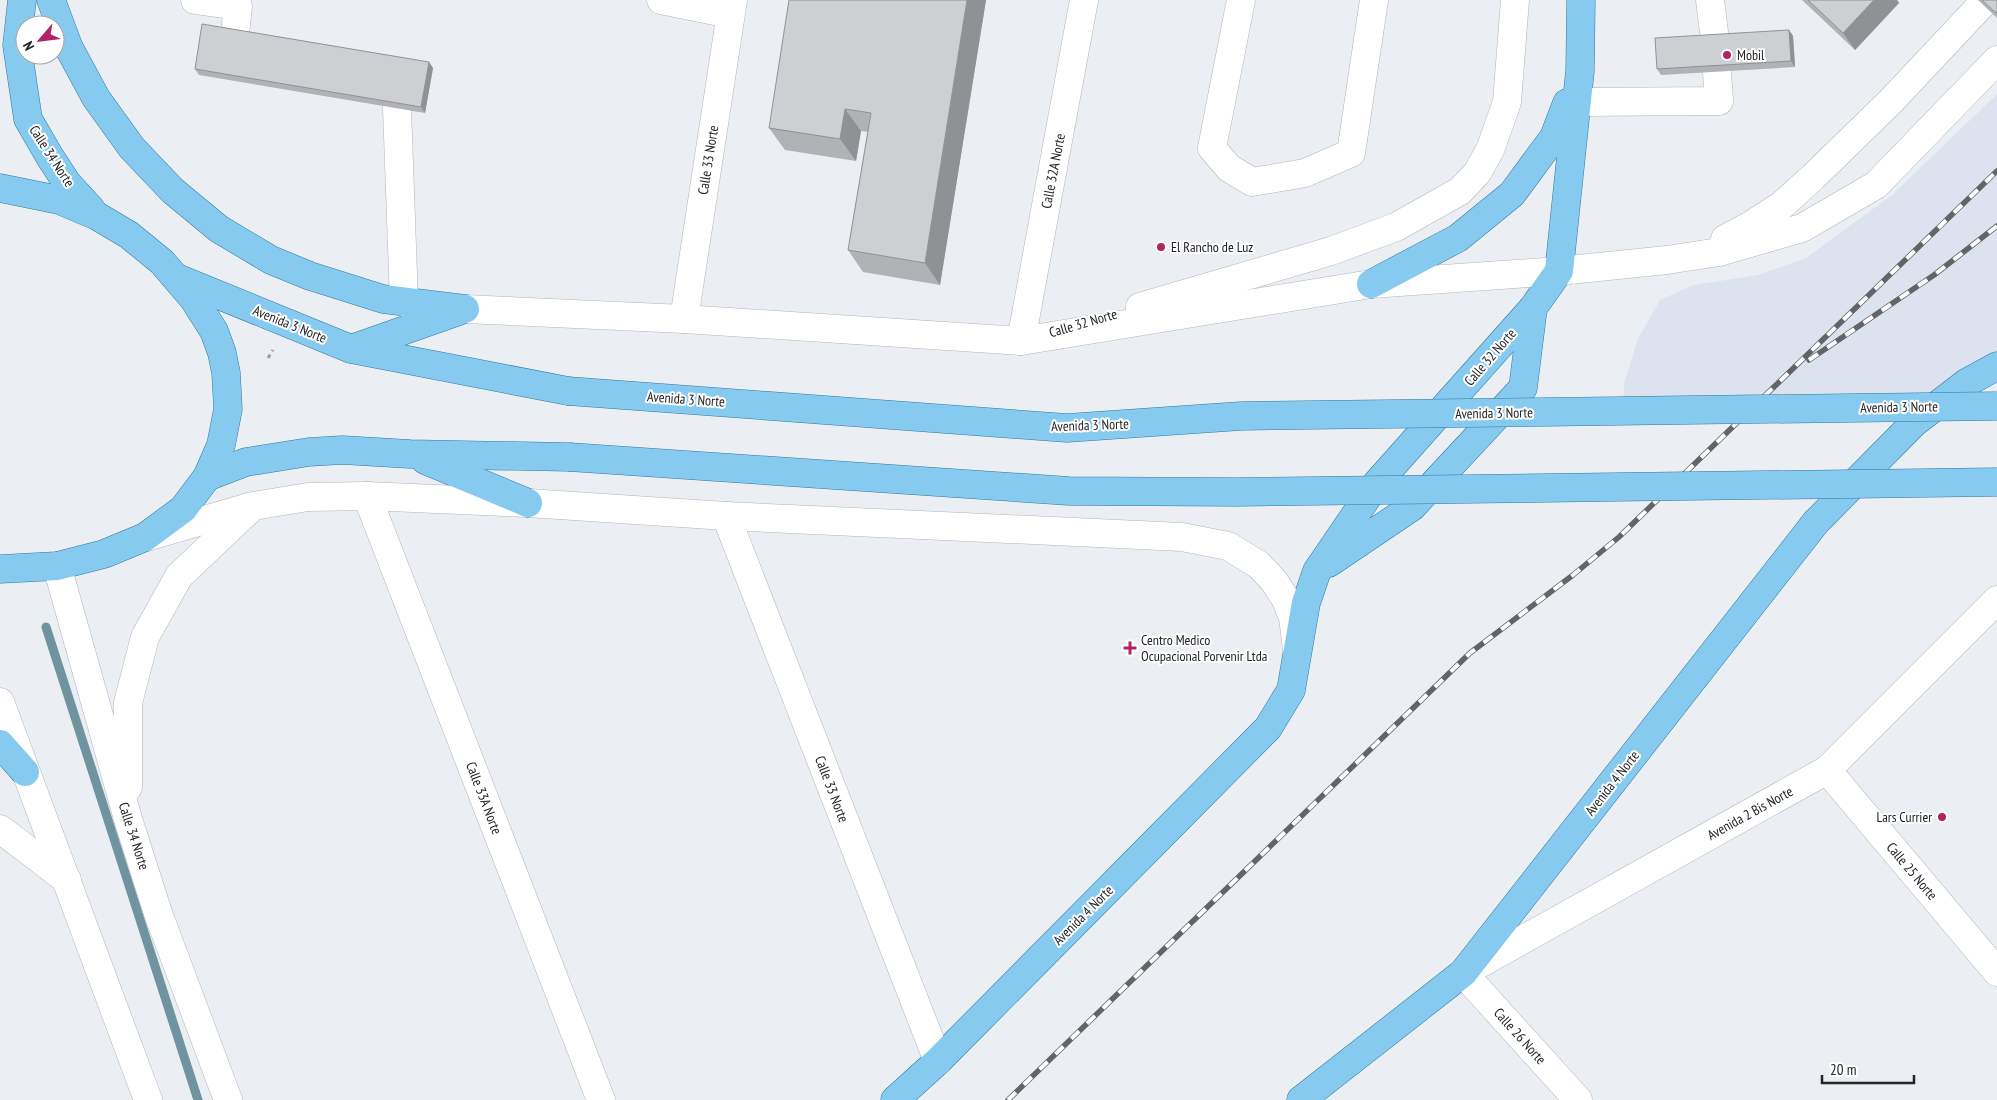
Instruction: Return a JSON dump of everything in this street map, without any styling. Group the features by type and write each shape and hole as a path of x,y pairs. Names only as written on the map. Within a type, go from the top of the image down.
{"main road":[{"name":"Calle 34 Norte","path":"22,0 17,45 28,119 67,183 97,216"},
{"path":"51,0 69,48 96,98 132,148 173,192 219,229 271,260 310,276 383,299 465,309"},
{"name":"Calle 32 Norte","path":"1268,728 1292,690 1306,603 1317,571 1377,484 1533,308 1559,271 1580,71 1581,0"},
{"path":"1371,284 1458,238 1512,194 1554,137 1580,71"},
{"path":"0,188 59,200 97,216 129,235 162,262 193,298 214,331 222,353 226,374 228,409 221,445 207,478 183,509 145,537 104,554 57,566 0,569"},
{"name":"Avenida 3 Norte","path":"172,275 351,349 568,391 1067,428 1242,416 1997,406"},
{"path":"1317,571 1412,507 1523,388 1533,308"},
{"path":"351,349 465,309"},
{"name":"Avenida 4 Norte","path":"1301,1100 1463,973 1816,522 1914,422 1966,382 1997,366"},
{"path":"207,478 246,462 309,452 342,450 410,454 569,457 1069,491 1238,492 1997,482"},
{"path":"410,454 528,503"},
{"name":"Avenida 4 Norte","path":"895,1100 938,1061 1268,728"},
{"path":"0,744 25,772"}],"street":[{"path":"195,0 238,6 235,34"},
{"path":"661,0 731,7"},
{"name":"Calle 32A Norte","path":"1021,341 1084,0"},
{"path":"1241,0 1212,148 1229,168 1252,182 1305,172 1351,153 1374,0"},
{"name":"Calle 32 Norte","path":"1021,341 1332,251 1396,227 1460,191 1477,173 1486,158 1507,102 1515,0"},
{"path":"1710,0 1715,40"},
{"path":"1667,260 1719,242 1751,225 1782,205 1892,100 1986,0"},
{"name":"Calle 33 Norte","path":"684,320 731,7"},
{"path":"465,309 684,320 1021,341 1371,284 1559,271 1667,260 1719,252 1802,228 1876,185 1997,60"},
{"path":"1576,102 1719,101 1717,72"},
{"path":"397,108 404,302"},
{"path":"145,537 253,506 308,497 367,496 528,503 726,516 1182,537 1228,546 1259,565 1285,598 1293,617 1298,657"},
{"name":"Calle 33A Norte","path":"367,496 601,1100"},
{"path":"128,819 128,703 145,637 179,576 253,506"},
{"name":"Calle 33 Norte","path":"726,516 938,1061"},
{"name":"Calle 34 Norte","path":"57,566 128,819 158,913 228,1100"},
{"name":"Avenida 2 Bis Norte","path":"1463,973 1827,770 1997,600"},
{"path":"0,702 148,1100"},
{"name":"Calle 25 Norte","path":"1827,770 1997,972"},
{"path":"0,829 67,880"},
{"name":"Calle 26 Norte","path":"1463,973 1578,1100"}],"shaded area":[{"path":"1997,94 1997,366 1937,404 1623,411 1624,384 1638,339 1660,300 1694,285 1758,275 1806,258 1892,195"}],"building":[{"path":"789,0 967,0 925,263 848,250 871,113 845,109 840,139 769,128"},
{"path":"1808,0 1874,0 1843,33"},
{"path":"1982,0 1997,0 1997,12 1996,13"},
{"path":"202,24 429,62 421,107 195,69"},
{"name":"Mobil","path":"1789,30 1791,61 1657,69 1655,38"}],"waterway":[{"path":"46,627 198,1100"}],"railway":[{"path":"1008,1100 1470,653 1573,575 1619,537 1997,171"},
{"path":"1809,360 1934,275 1997,226"}],"place":[{"name":"Mobil","path":"1727,55"},
{"name":"El Rancho de Luz","path":"1161,247"},
{"name":"Centro Medico Ocupacional Porvenir Ltda","path":"1130,648"},
{"name":"Lars Currier","path":"1942,817"}]}
